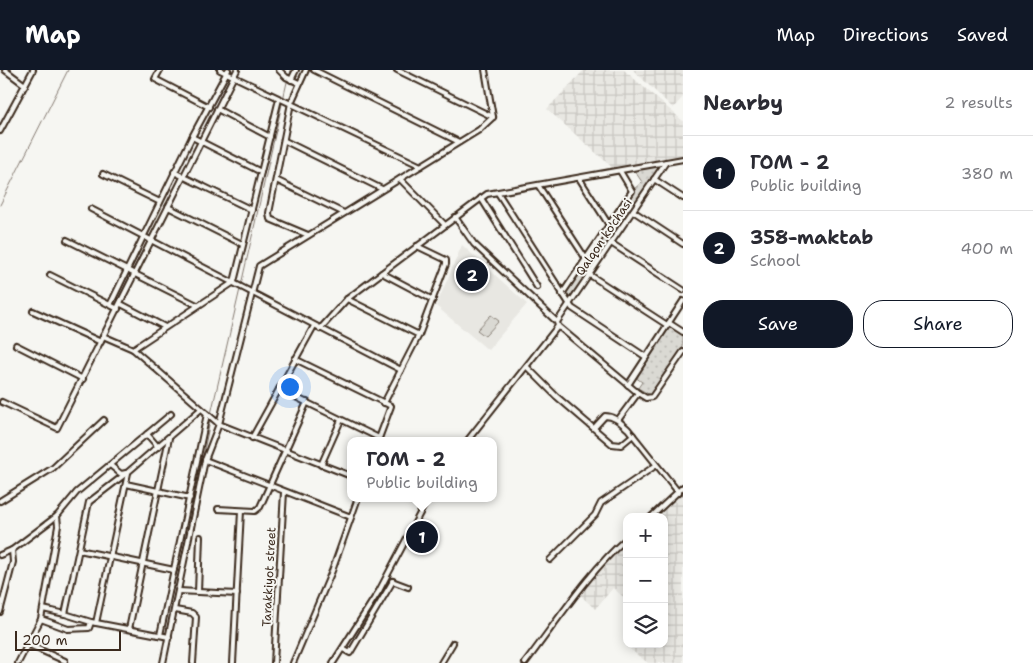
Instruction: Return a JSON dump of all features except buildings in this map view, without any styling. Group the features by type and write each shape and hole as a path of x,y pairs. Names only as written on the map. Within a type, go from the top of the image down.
{"street":[{"path":"5,70 25,86"},
{"path":"1,128 34,70"},
{"path":"160,70 155,79 209,107"},
{"path":"220,70 421,166"},
{"path":"2,402 56,428 84,378 100,342 121,304 237,70"},
{"path":"279,70 291,80 299,83"},
{"path":"291,80 296,70"},
{"path":"306,70 291,103 285,141 269,213 270,219 308,235"},
{"path":"314,70 459,142"},
{"path":"397,70 494,117"},
{"path":"485,70 494,117"},
{"path":"110,305 174,172 227,72"},
{"path":"133,349 234,282 279,99"},
{"path":"217,109 270,137"},
{"path":"163,663 205,460 219,424 251,292 260,266 479,130 494,117"},
{"path":"192,137 261,172"},
{"path":"285,141 382,190"},
{"path":"320,329 347,300 489,193 498,193 683,159"},
{"name":"Qalqon ko'chasi","path":"470,437 527,367 558,324 666,162"},
{"path":"562,294 632,191 620,171"},
{"path":"174,172 252,210"},
{"path":"103,174 160,202"},
{"path":"579,178 608,225"},
{"path":"400,179 446,225"},
{"path":"654,179 683,198"},
{"path":"276,180 344,213"},
{"path":"538,185 586,260"},
{"path":"498,193 570,305 646,357"},
{"path":"481,198 537,287"},
{"path":"168,207 242,244"},
{"path":"91,209 401,370"},
{"path":"633,211 683,244"},
{"path":"455,217 474,244 558,324 628,386 646,398 652,397 683,352"},
{"path":"67,240 197,305"},
{"path":"611,243 683,290"},
{"path":"384,403 419,335 446,260 417,246"},
{"path":"382,273 433,300"},
{"path":"50,275 118,309"},
{"path":"590,275 683,332"},
{"path":"347,300 419,335"},
{"path":"628,386 683,301"},
{"path":"121,304 165,327"},
{"path":"33,311 100,342"},
{"path":"252,438 314,326"},
{"path":"103,336 133,349 219,424 347,475"},
{"path":"16,345 84,378"},
{"path":"295,360 391,406 379,437"},
{"path":"527,367 556,396 616,446 633,435"},
{"path":"279,390 307,402 372,437"},
{"path":"618,420 638,393"},
{"path":"218,509 258,510 271,487 307,402"},
{"path":"65,614 89,502 128,472 201,409"},
{"path":"0,555 12,550 57,516 77,492 171,414"},
{"path":"160,635 207,414"},
{"path":"594,428 606,416 612,416 618,420 633,435 678,493"},
{"path":"0,501 54,468 104,420"},
{"path":"321,465 341,420"},
{"path":"147,434 158,447"},
{"path":"129,629 159,491 168,438"},
{"path":"205,460 351,518"},
{"path":"110,465 121,474 128,472"},
{"path":"550,560 595,515 601,503 656,466"},
{"path":"96,623 128,472"},
{"path":"126,484 190,498"},
{"path":"656,513 683,487"},
{"name":"Tarakkiyot street","path":"274,663 284,492"},
{"path":"293,663 332,571 357,502"},
{"path":"333,663 386,577 426,502"},
{"path":"233,663 241,511"},
{"path":"18,663 41,619 58,526 57,516"},
{"path":"198,592 200,537"},
{"path":"525,663 585,585 623,542"},
{"path":"0,612 13,562 12,550"},
{"path":"79,550 174,570"},
{"path":"386,577 408,587"},
{"path":"343,649 350,653 393,581"},
{"path":"179,591 237,594"},
{"path":"43,609 90,622 169,637"},
{"path":"175,610 192,613 196,617 193,663"},
{"path":"41,619 68,629 89,628 90,622"},
{"path":"441,663 453,643"},
{"path":"27,644 65,661"}],"shaded area":[{"path":"584,70 624,70 683,121 683,156 614,169 547,109"},
{"path":"633,70 683,70 683,97 673,108"},
{"path":"661,165 572,300 569,301 564,294 633,190 642,182 634,170"},
{"path":"462,245 527,304 488,350 436,306"},
{"path":"491,315 499,321 485,336 477,330"},
{"path":"669,327 683,335 683,347 650,395 638,388 642,382 635,377"},
{"path":"683,492 683,663 648,663 628,648 668,648 668,513 659,513"},
{"path":"623,545 623,597 613,588 595,609 579,594"}],"waterway":[{"path":"0,205 68,70"},
{"path":"290,74 291,70"},
{"path":"241,285 287,82"},
{"path":"211,414 240,289"},
{"path":"170,618 210,421"},
{"path":"160,663 165,639"}],"place":[{"name":"358-maktab","path":"472,275"},
{"name":"ГОМ - 2","path":"422,537"}]}
